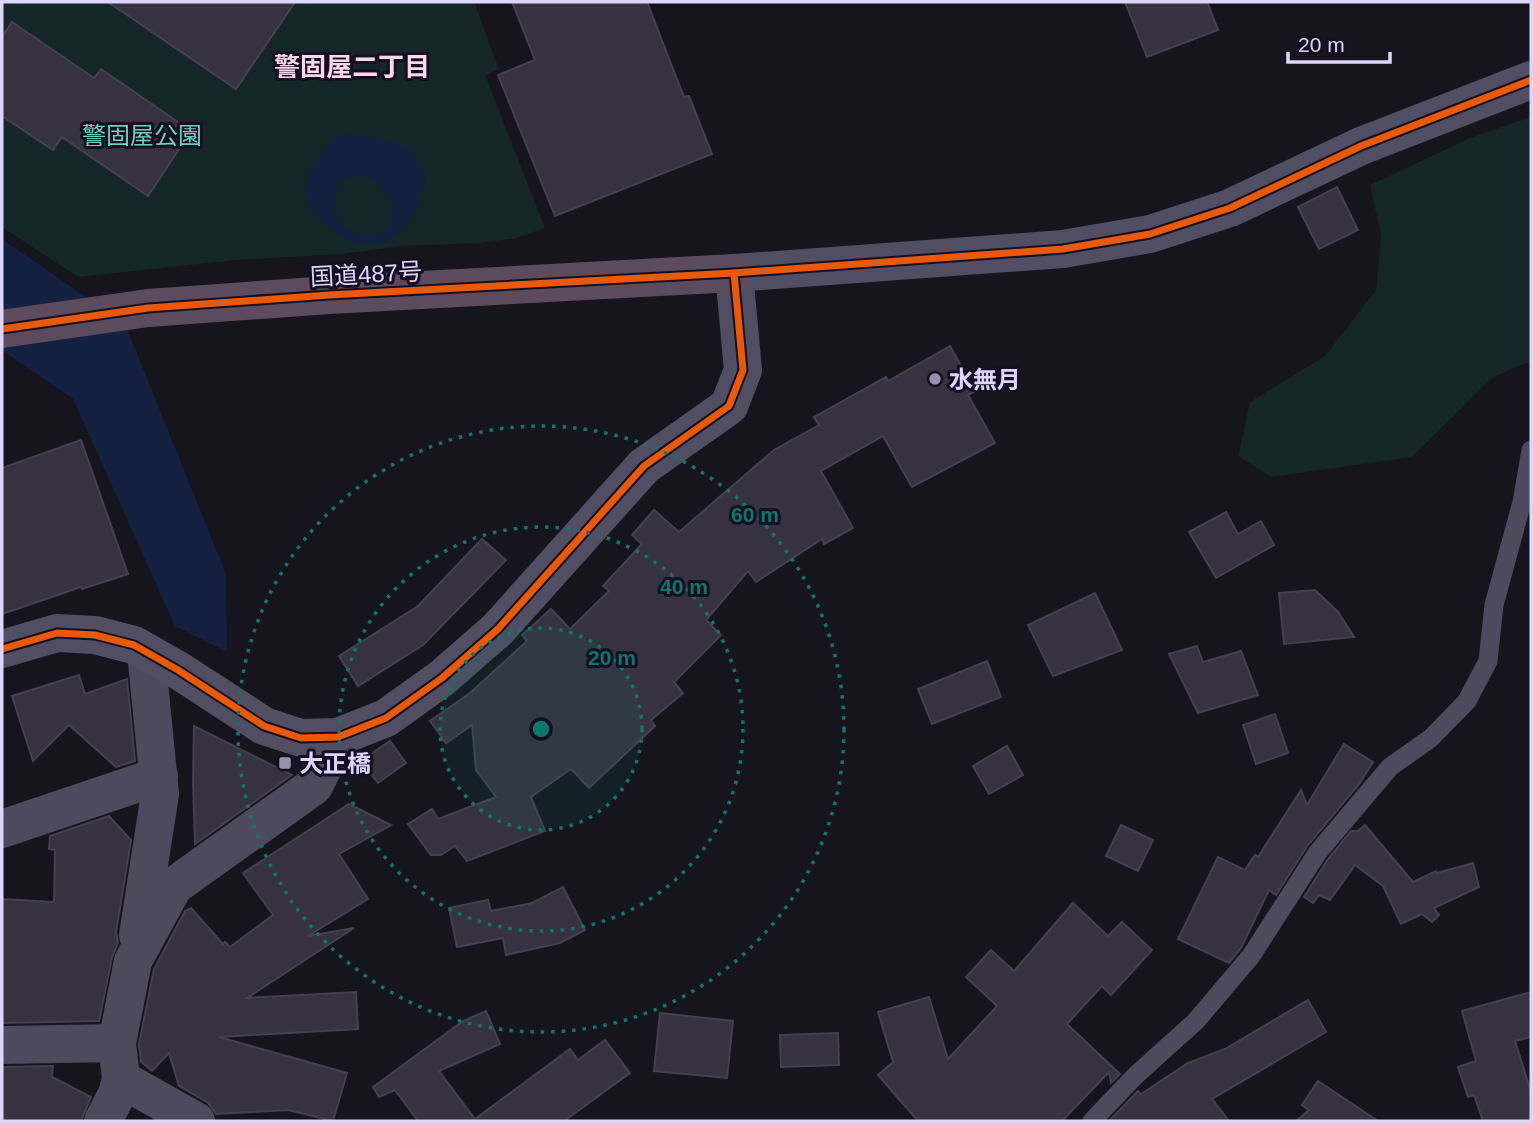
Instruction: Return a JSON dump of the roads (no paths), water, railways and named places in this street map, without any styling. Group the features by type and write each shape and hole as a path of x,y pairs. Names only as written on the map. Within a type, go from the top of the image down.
{"highway":[{"name":"国道487号","path":"2,329 148,309 328,295 734,273"}],"street":[{"path":"2,649 57,634 95,635 134,645 264,726 301,738 338,737 386,718 442,678 498,629 644,466 729,406 743,370 734,273 1063,249 1150,234 1230,208 1361,146 1531,80"},
{"path":"103,1121 117,1094 133,961 160,794 146,652"},
{"path":"133,961 174,886 314,786 338,737"},
{"path":"2,829 159,776"},
{"path":"2,1045 119,1061 196,1121"}],"lane":[{"path":"1092,1121 1135,1076 1196,1021 1251,956 1318,852 1390,767 1431,738 1467,701 1488,661 1494,606 1522,502 1531,450"}],"water":[{"path":"340,134 368,137 399,145 411,152 420,162 425,174 419,206 400,231 388,241 371,244 345,238 321,221 307,199 306,187 310,173 318,158","holes":["362,176 385,191 390,200 392,218 386,230 373,235 358,234 344,228 335,216 334,200 345,179"]},
{"path":"2,239 125,324 226,574 227,652 175,626 73,399 2,350"}],"place":[{"name":"水無月","path":"935,379"},
{"name":"大正橋","path":"285,763"}],"district":[{"name":"警固屋二丁目","path":"352,67"}],"park label":[{"name":"警固屋公園","path":"142,135"}]}
